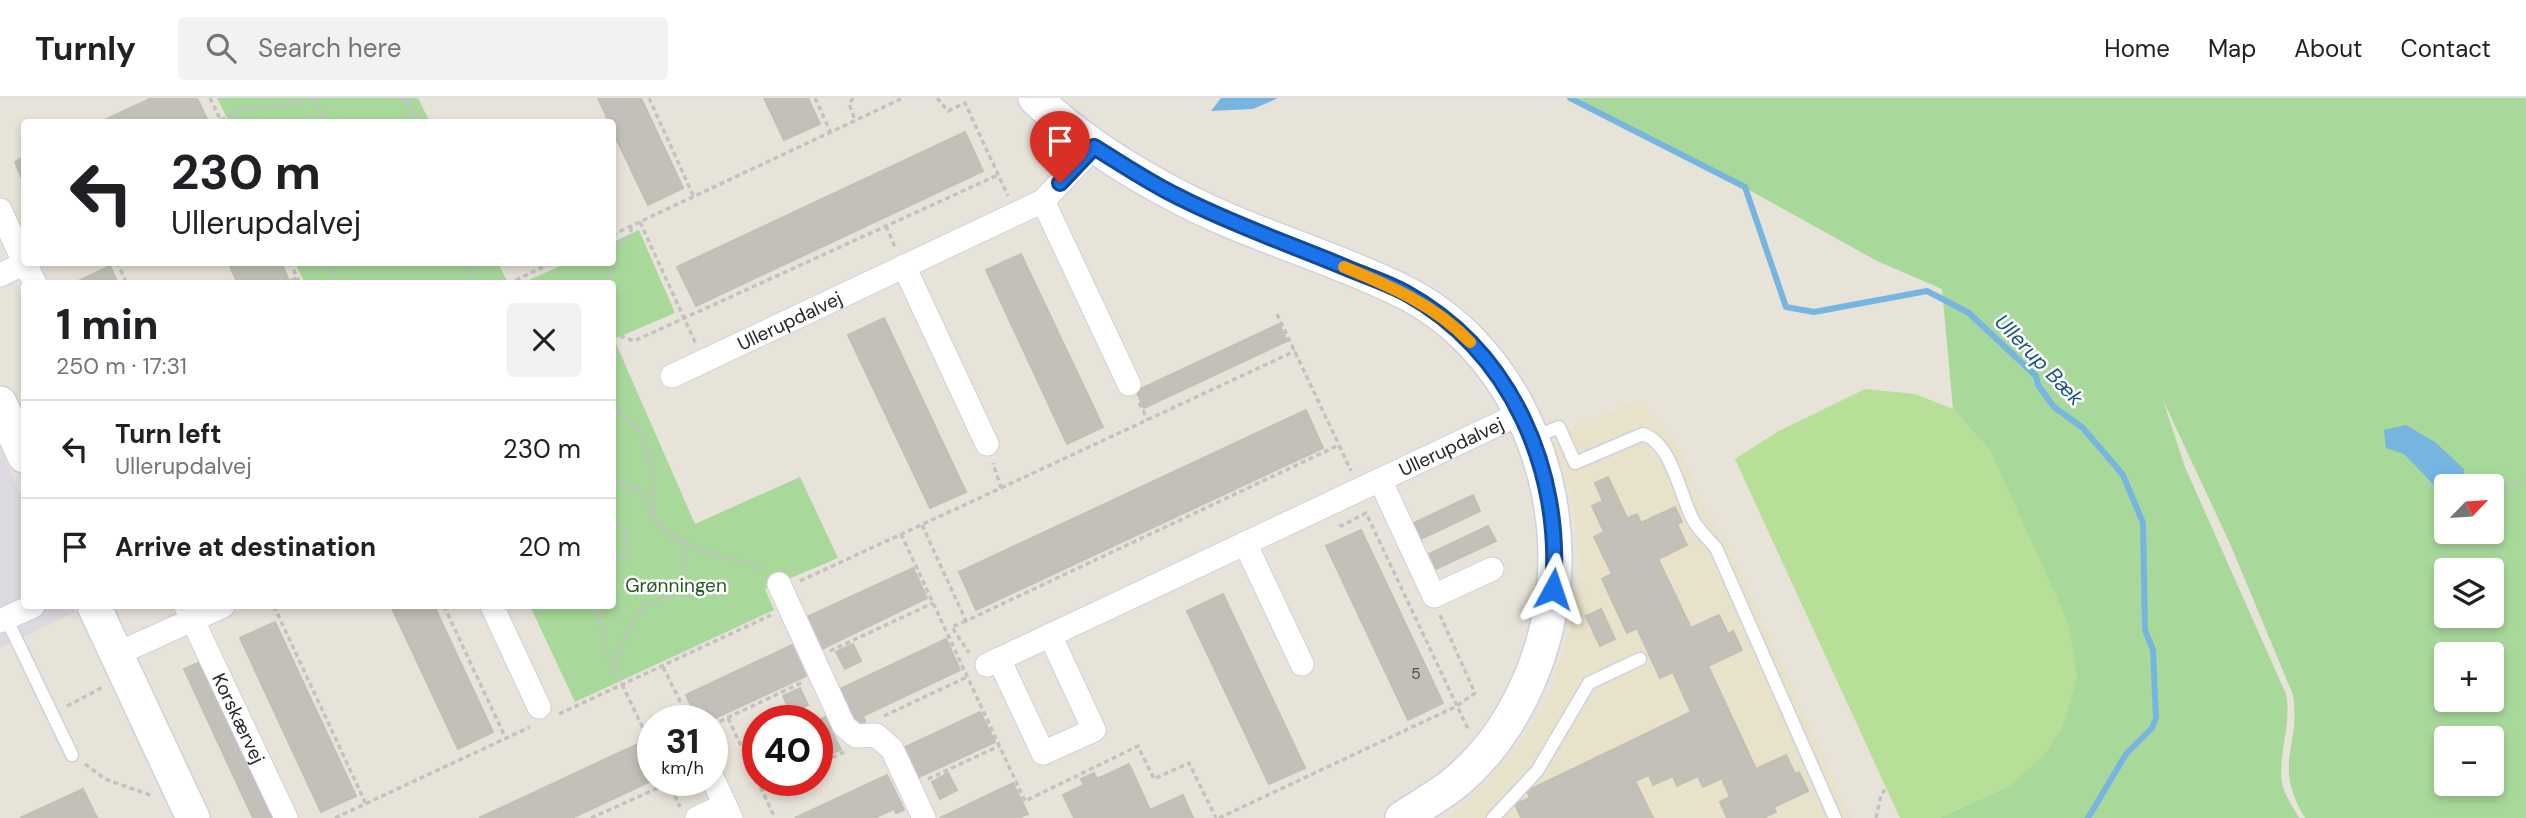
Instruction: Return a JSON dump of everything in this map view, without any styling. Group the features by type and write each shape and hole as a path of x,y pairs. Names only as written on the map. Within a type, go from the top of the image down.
{"street":[{"name":"Ullerupdalvej","path":"1035,98 1094,147 1180,198 1406,293 1457,328 1489,362 1527,425 1547,483 1556,550 1551,609 1531,680 1497,739 1453,785 1402,818"},
{"name":"Ullerupdalvej","path":"673,376 1044,201 1094,147"},
{"path":"1044,201 1129,384"},
{"path":"0,210 21,255"},
{"path":"0,275 21,265"},
{"path":"904,266 987,444"},
{"path":"0,403 18,452"},
{"name":"Ullerupdalvej","path":"984,667 1370,484 1527,425"},
{"name":"Ullerupdalvej","path":"1370,484 1434,596"},
{"path":"1245,543 1301,664"},
{"path":"1434,596 1492,569"},
{"path":"784,593 844,726 856,736 876,735 892,749 923,818"},
{"path":"3,620 27,609"},
{"path":"95,609 188,806"},
{"path":"493,609 544,715"},
{"path":"122,665 189,612"},
{"name":"Korskærvej","path":"189,612 286,818"},
{"path":"984,667 1043,754 1094,730 1050,635"},
{"path":"697,818 728,811"}],"lane":[{"path":"1527,425 1559,427 1575,463 1643,434 1653,437 1664,452 1693,521 1716,548 1835,818"},
{"path":"3,620 72,755"},
{"path":"1493,818 1537,771 1589,683 1640,659"}],"path":[{"path":"210,98 220,119"},
{"path":"225,119 242,110 296,103 305,98"},
{"path":"312,98 319,106 321,119"},
{"path":"400,98 415,119"},
{"path":"407,105 410,98"},
{"path":"649,98 694,197"},
{"path":"815,98 831,132"},
{"path":"853,98 849,104 855,120"},
{"path":"616,233 903,98"},
{"path":"937,98 948,110 965,103 1016,213"},
{"path":"616,334 634,341 998,175"},
{"path":"640,222 705,361"},
{"path":"616,246 629,238 632,226"},
{"path":"516,280 545,266"},
{"path":"1278,314 1339,445 1370,484"},
{"path":"335,818 506,739 544,715 663,666 784,593 922,525 1295,351"},
{"path":"616,408 642,434 652,476 655,520"},
{"path":"987,444 1001,488"},
{"path":"922,525 966,621 1339,445"},
{"path":"2504,488 2526,479"},
{"path":"616,480 641,490 655,520 681,540 693,547 757,565 784,593"},
{"path":"1331,503 1341,526 1366,513 1481,755"},
{"path":"616,523 626,534 629,551 616,560"},
{"path":"613,665 635,616 644,607 680,591 684,567 681,540"},
{"path":"1219,818 1446,714 1475,693 1434,596"},
{"path":"728,717 933,603"},
{"path":"275,609 366,804"},
{"path":"445,609 506,739"},
{"path":"594,609 603,627 604,647 637,715"},
{"path":"52,713 122,665"},
{"path":"663,666 682,705"},
{"path":"881,740 882,717 984,667"},
{"path":"728,720 742,749"},
{"path":"833,758 849,750 856,736"},
{"path":"910,788 999,746"},
{"path":"72,755 104,779 188,806"},
{"path":"1876,818 1881,795 1886,788"},
{"path":"592,818 638,796"},
{"path":"675,796 685,818"},
{"path":"765,796 775,818"}],"shaded area":[{"path":"1641,400 1676,441 1705,508 1726,539 1851,818 1447,818 1474,795 1522,740 1542,708 1556,675 1568,635 1579,567 1577,533 1571,492 1550,444 1572,428"},
{"path":"0,449 21,495 21,609 74,609 75,612 0,648"}],"green space":[{"path":"217,98 418,98 428,119 228,119"},
{"path":"1570,98 2526,98 2526,818 2305,818 2290,783 2294,729 2293,695 2231,546 2163,400 2185,467 2286,694 2282,783 2299,818 1939,818 2009,786 1991,452 1953,409 1942,289 1877,261 1677,150"},
{"name":"Grønningen","path":"639,230 675,313 616,338 616,280 529,280 560,266 616,266 616,241"},
{"path":"296,266 500,266 506,280 304,280"},
{"name":"Grønningen","path":"616,344 695,524 800,477 838,558 765,589 774,610 575,702 531,609 616,609"},
{"path":"1865,389 1915,394 1953,409 1991,452 2068,622 2077,677 2063,726 2044,755 2009,786 1939,818 1900,818 1735,459 1779,431"}],"water":[{"path":"1221,98 1278,98 1253,109 1211,111"},
{"path":"2406,425 2435,442 2464,469 2464,474 2434,474 2433,484 2404,454 2386,448 2384,430"}],"building":[{"path":"152,98 197,98 207,119 106,119"},
{"path":"598,98 641,98 683,188 648,205 616,138 616,119 608,119"},
{"path":"764,98 808,98 820,124 784,140"},
{"path":"965,132 983,171 696,306 677,267"},
{"path":"21,159 21,177 15,162"},
{"path":"1021,254 1103,427 1067,444 986,270"},
{"path":"110,266 116,280 80,280"},
{"path":"230,266 283,266 289,280 236,280"},
{"path":"884,318 966,492 930,508 848,335"},
{"path":"1279,324 1287,341 1144,408 1136,391"},
{"path":"1306,410 1323,448 976,610 959,572"},
{"path":"1608,477 1627,518 1637,514 1641,523 1675,507 1682,522 1677,524 1687,545 1658,559 1691,628 1719,615 1728,634 1733,631 1742,650 1708,666 1756,769 1786,755 1795,774 1799,772 1808,791 1774,807 1776,812 1763,818 1727,818 1720,802 1730,797 1722,778 1703,787 1698,776 1677,786 1673,776 1653,785 1649,775 1635,781 1653,818 1521,818 1515,804 1530,798 1527,791 1691,712 1673,672 1660,678 1637,628 1627,633 1602,579 1612,574 1594,537 1604,532 1592,506 1603,501 1595,483"},
{"path":"1473,495 1480,511 1421,539 1414,523"},
{"path":"1488,526 1496,541 1436,569 1429,554"},
{"path":"1361,530 1443,703 1408,720 1326,546"},
{"path":"913,568 927,598 822,649 807,617"},
{"path":"1223,594 1305,768 1269,784 1187,611"},
{"path":"392,609 435,609 493,732 458,749"},
{"path":"1601,609 1615,639 1600,646 1586,616"},
{"path":"275,622 356,796 321,812 240,638"},
{"path":"946,639 960,670 863,716 865,721 857,725 840,689"},
{"path":"853,644 861,661 845,669 836,652"},
{"path":"792,645 806,676 728,712 728,705 691,705 686,695"},
{"path":"200,662 272,818 253,818 184,669"},
{"path":"800,688 808,705 787,705 783,696"},
{"path":"980,712 995,742 917,778 903,748"},
{"path":"833,734 841,750 833,753"},
{"path":"637,744 637,788 572,818 479,818"},
{"path":"1129,764 1150,810 1183,795 1193,818 1074,818 1063,795 1084,785 1081,779 1094,773 1097,779"},
{"path":"948,773 957,790 940,799 932,782"},
{"path":"887,775 904,810 896,813 894,809 874,818 795,818"},
{"path":"1013,783 1028,814 1018,818 940,818"},
{"path":"83,789 97,818 20,818"}],"waterway":[{"name":"Ullerup Bæk","path":"1570,98 1745,187 1786,307 1814,312 1927,291 1969,313 2036,376 2038,385 2054,407 2083,428 2123,475 2143,523 2145,630 2153,650 2156,718 2152,728 2126,754 2088,818"}],"slow traffic":[{"path":"1344,267 1406,293 1457,328 1470,342"}],"route":[{"path":"1060,183 1094,147 1180,198 1406,293 1457,328 1489,362 1522,413 1533,438 1547,483 1556,550 1553,589"}]}
